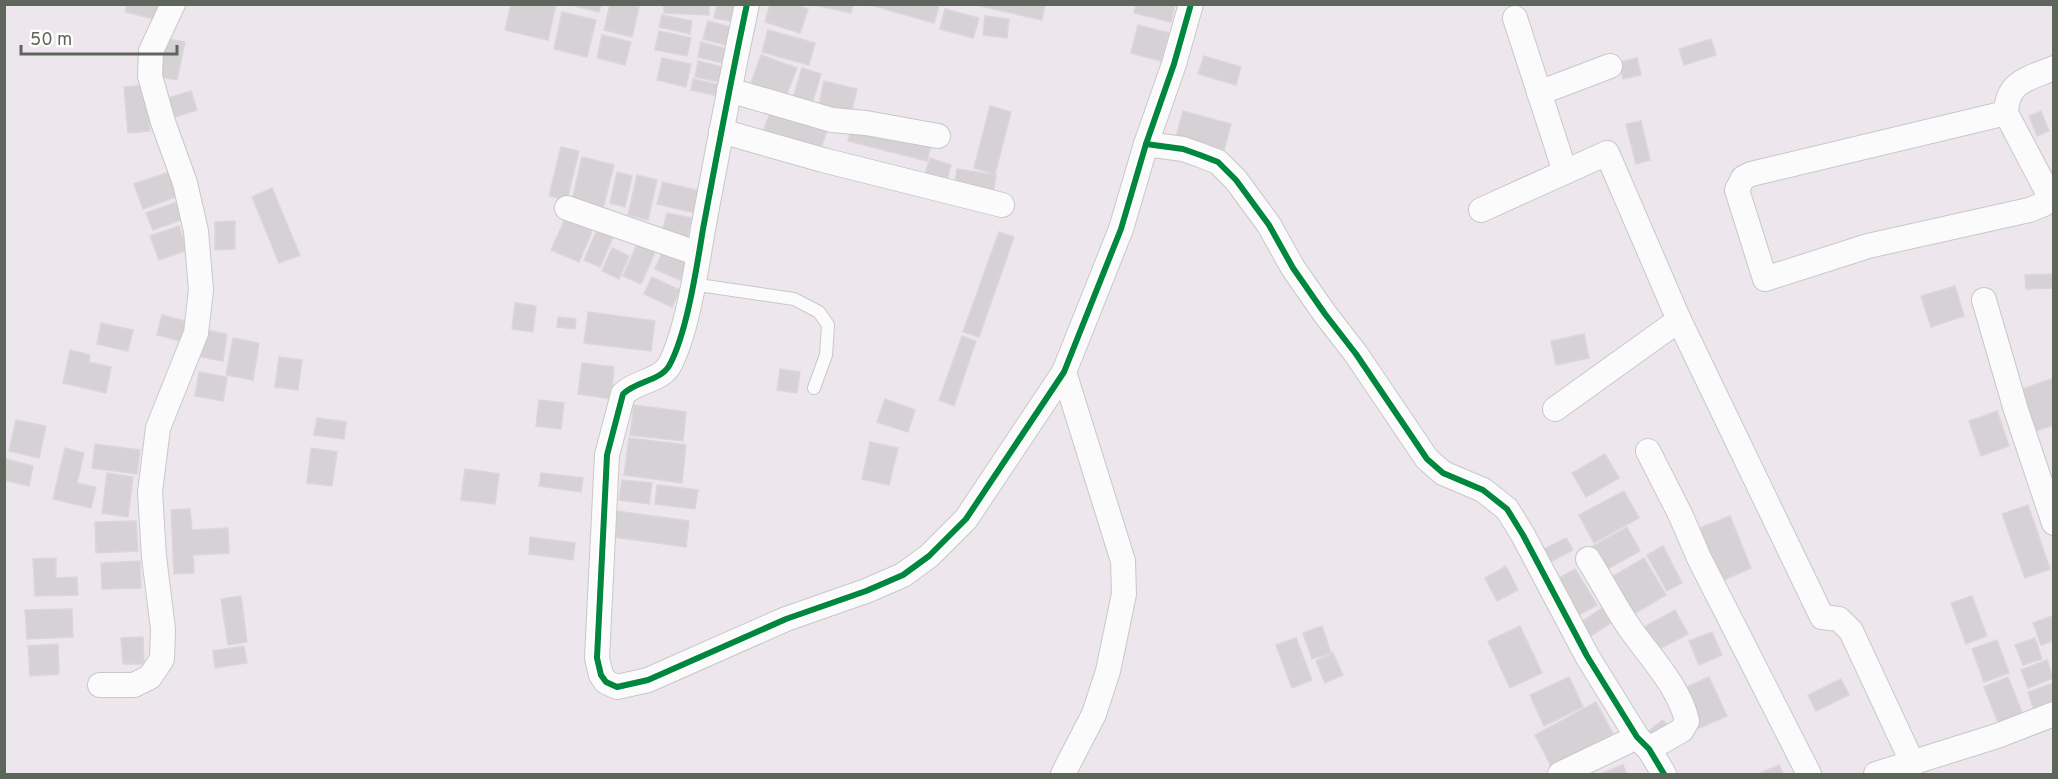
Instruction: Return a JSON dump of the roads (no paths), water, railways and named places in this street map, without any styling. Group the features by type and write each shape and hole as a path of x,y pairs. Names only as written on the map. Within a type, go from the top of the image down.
{"street":[{"path":"100,685 134,685 150,676 162,659 163,629 154,557 150,492 158,428 196,333 201,290 196,231 185,183 163,122 150,76 151,51 173,4"},
{"path":"747,4 699,254 680,337 668,367 659,376 631,387 623,394 608,455 597,658 601,675 606,682 617,687 648,680 786,619 903,576 929,556 966,519 1064,372 1121,228 1191,4"},
{"path":"1515,18 1565,172"},
{"path":"1539,93 1610,66"},
{"path":"2006,113 1751,174 1743,178 1737,190 1765,279 1868,246 2029,210 2044,204 2048,193 2006,113 2007,101 2015,85 2054,68"},
{"path":"729,90 832,120 866,123 938,136"},
{"path":"721,131 823,160 1002,205"},
{"path":"1146,144 1183,149 1218,162 1236,180 1269,225 1293,268 1356,354 1427,459 1443,473 1483,490 1507,509 1587,656 1664,774"},
{"path":"1481,210 1607,153 1679,320 1822,617 1839,619 1851,631 1913,764"},
{"path":"567,208 699,254"},
{"path":"1984,300 2016,410 2054,523"},
{"path":"1555,409 1679,320"},
{"path":"1063,774 1094,714 1108,671 1124,594 1123,561 1064,372"},
{"path":"1648,451 1681,516 1699,558 1809,774"},
{"path":"1560,774 1682,730 1687,721 1685,711 1674,690 1628,626 1588,559"},
{"path":"1876,774 1997,736 2054,714"}],"lane":[{"path":"692,284 794,299 819,312 828,325 826,355 814,388"}]}
